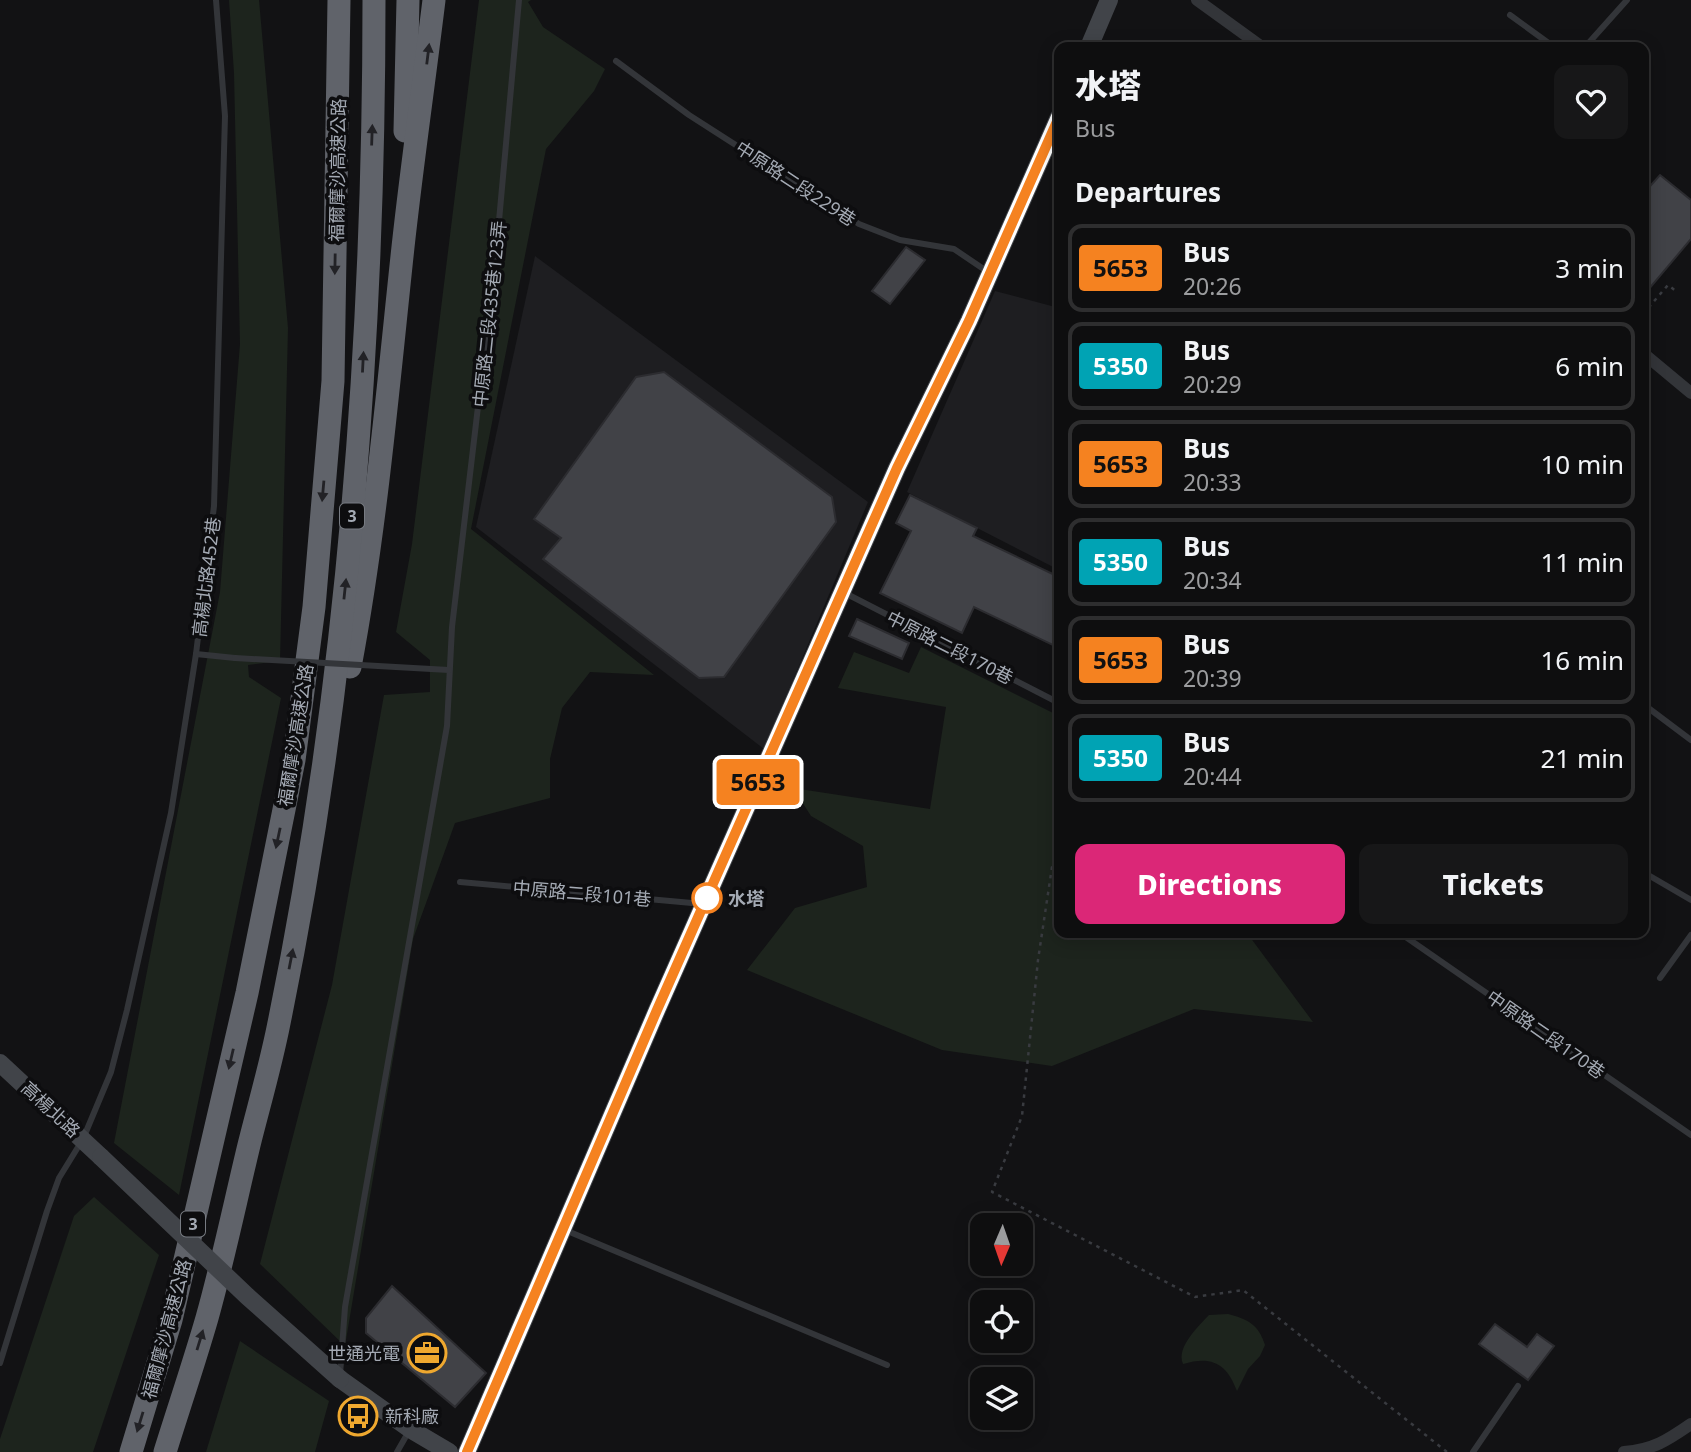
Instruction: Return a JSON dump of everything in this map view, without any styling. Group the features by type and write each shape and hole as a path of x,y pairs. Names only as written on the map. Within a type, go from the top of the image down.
{"highway":[{"path":"326,0 338,138"},
{"name":"福爾摩沙高速公路","path":"131,1452 174,1306 247,993 294,760 314,607 333,381 339,0"},
{"name":"福爾摩沙高速公路","path":"165,1452 207,1317 279,1026 308,869 326,750 344,600 359,431 374,68 374,0"},
{"path":"404,243 408,0"},
{"path":"308,869 362,600 378,489 404,243 434,0"}],"street":[{"path":"1091,42 1109,0"},
{"path":"1197,0 1255,42"},
{"path":"467,1452 842,591 1054,128"},
{"path":"1649,358 1691,394"},
{"name":"高楊北路","path":"0,1063 340,1379"},
{"path":"340,1379 410,1429 449,1452"},
{"path":"1625,1452 1645,1451 1691,1424"}],"lane":[{"name":"高楊北路452巷","path":"0,1363 47,1211 60,1178 83,1139 111,1072 171,813 196,654 214,506 225,116 216,0"},
{"name":"中原路二段435巷123弄","path":"340,1379 345,1307 447,726 452,627 496,254 519,0"},
{"path":"1589,42 1627,0"},
{"path":"1510,15 1548,42"},
{"name":"中原路二段229巷","path":"616,61 689,115 859,224 900,240 954,249 990,273"},
{"name":"中原路二段170巷","path":"842,591 1054,700"},
{"path":"196,654 449,670"},
{"path":"1649,708 1691,740"},
{"path":"1649,876 1691,900"},
{"name":"中原路二段101巷","path":"460,882 704,904"},
{"path":"1660,978 1691,934"},
{"name":"中原路二段170巷","path":"1407,938 1691,1135"},
{"path":"563,1230 887,1365"},
{"path":"1473,1452 1518,1386"},
{"path":"397,1452 410,1429"}],"path":[{"path":"1649,307 1668,285 1676,291"},
{"path":"1054,862 1038,960 1022,1116 992,1192 1195,1297 1243,1290 1447,1452"}],"shaded area":[{"path":"229,0 259,0 288,328 280,661 248,665 249,677 281,698 179,1195 114,1143 220,592 240,344 234,73"},
{"path":"479,0 531,0 528,2 543,27 605,69 594,91 546,149 471,529 654,675 590,672 562,708 550,759 550,798 455,823 413,939 345,1346 260,1264 332,985 384,695 430,692 430,660 396,632 412,544"},
{"path":"535,256 868,502 764,749 476,527"},
{"path":"995,291 1054,307 1054,567 907,492"},
{"path":"921,647 1054,714 1054,938 1251,938 1313,1022 1194,1009 1052,1066 942,1050 747,970 795,908 867,887 863,846 811,816 793,788 930,809 946,707 838,688 854,652 909,673"},
{"path":"94,1197 159,1255 93,1452 0,1452 0,1439 74,1216"},
{"path":"1228,1314 1252,1324 1260,1332 1265,1345 1237,1391 1228,1374 1217,1364 1210,1361 1193,1361 1183,1364 1182,1358 1185,1344 1209,1315"},
{"path":"240,1341 329,1401 315,1452 206,1452"}],"building":[{"path":"1660,175 1691,200 1691,239 1649,289 1649,187"},
{"path":"906,247 925,260 890,304 872,291"},
{"path":"664,372 832,497 836,522 724,677 699,678 543,559 561,538 534,519 636,377"},
{"path":"910,495 977,528 973,536 1054,575 1054,646 974,607 962,633 880,593 911,531 896,523"},
{"path":"857,619 909,643 902,659 849,636"},
{"name":"世通光電","path":"392,1286 486,1373 455,1407 366,1333 366,1318"},
{"path":"1495,1324 1527,1347 1537,1334 1554,1346 1528,1380 1479,1344"}],"bus line":[{"name":"5653","path":"467,1452 657,1010 897,468 969,321 1054,128"}],"place":[{"name":"水塔","path":"707,898"},
{"name":"世通光電","path":"427,1353"},
{"name":"新科廠","path":"358,1416"}]}
